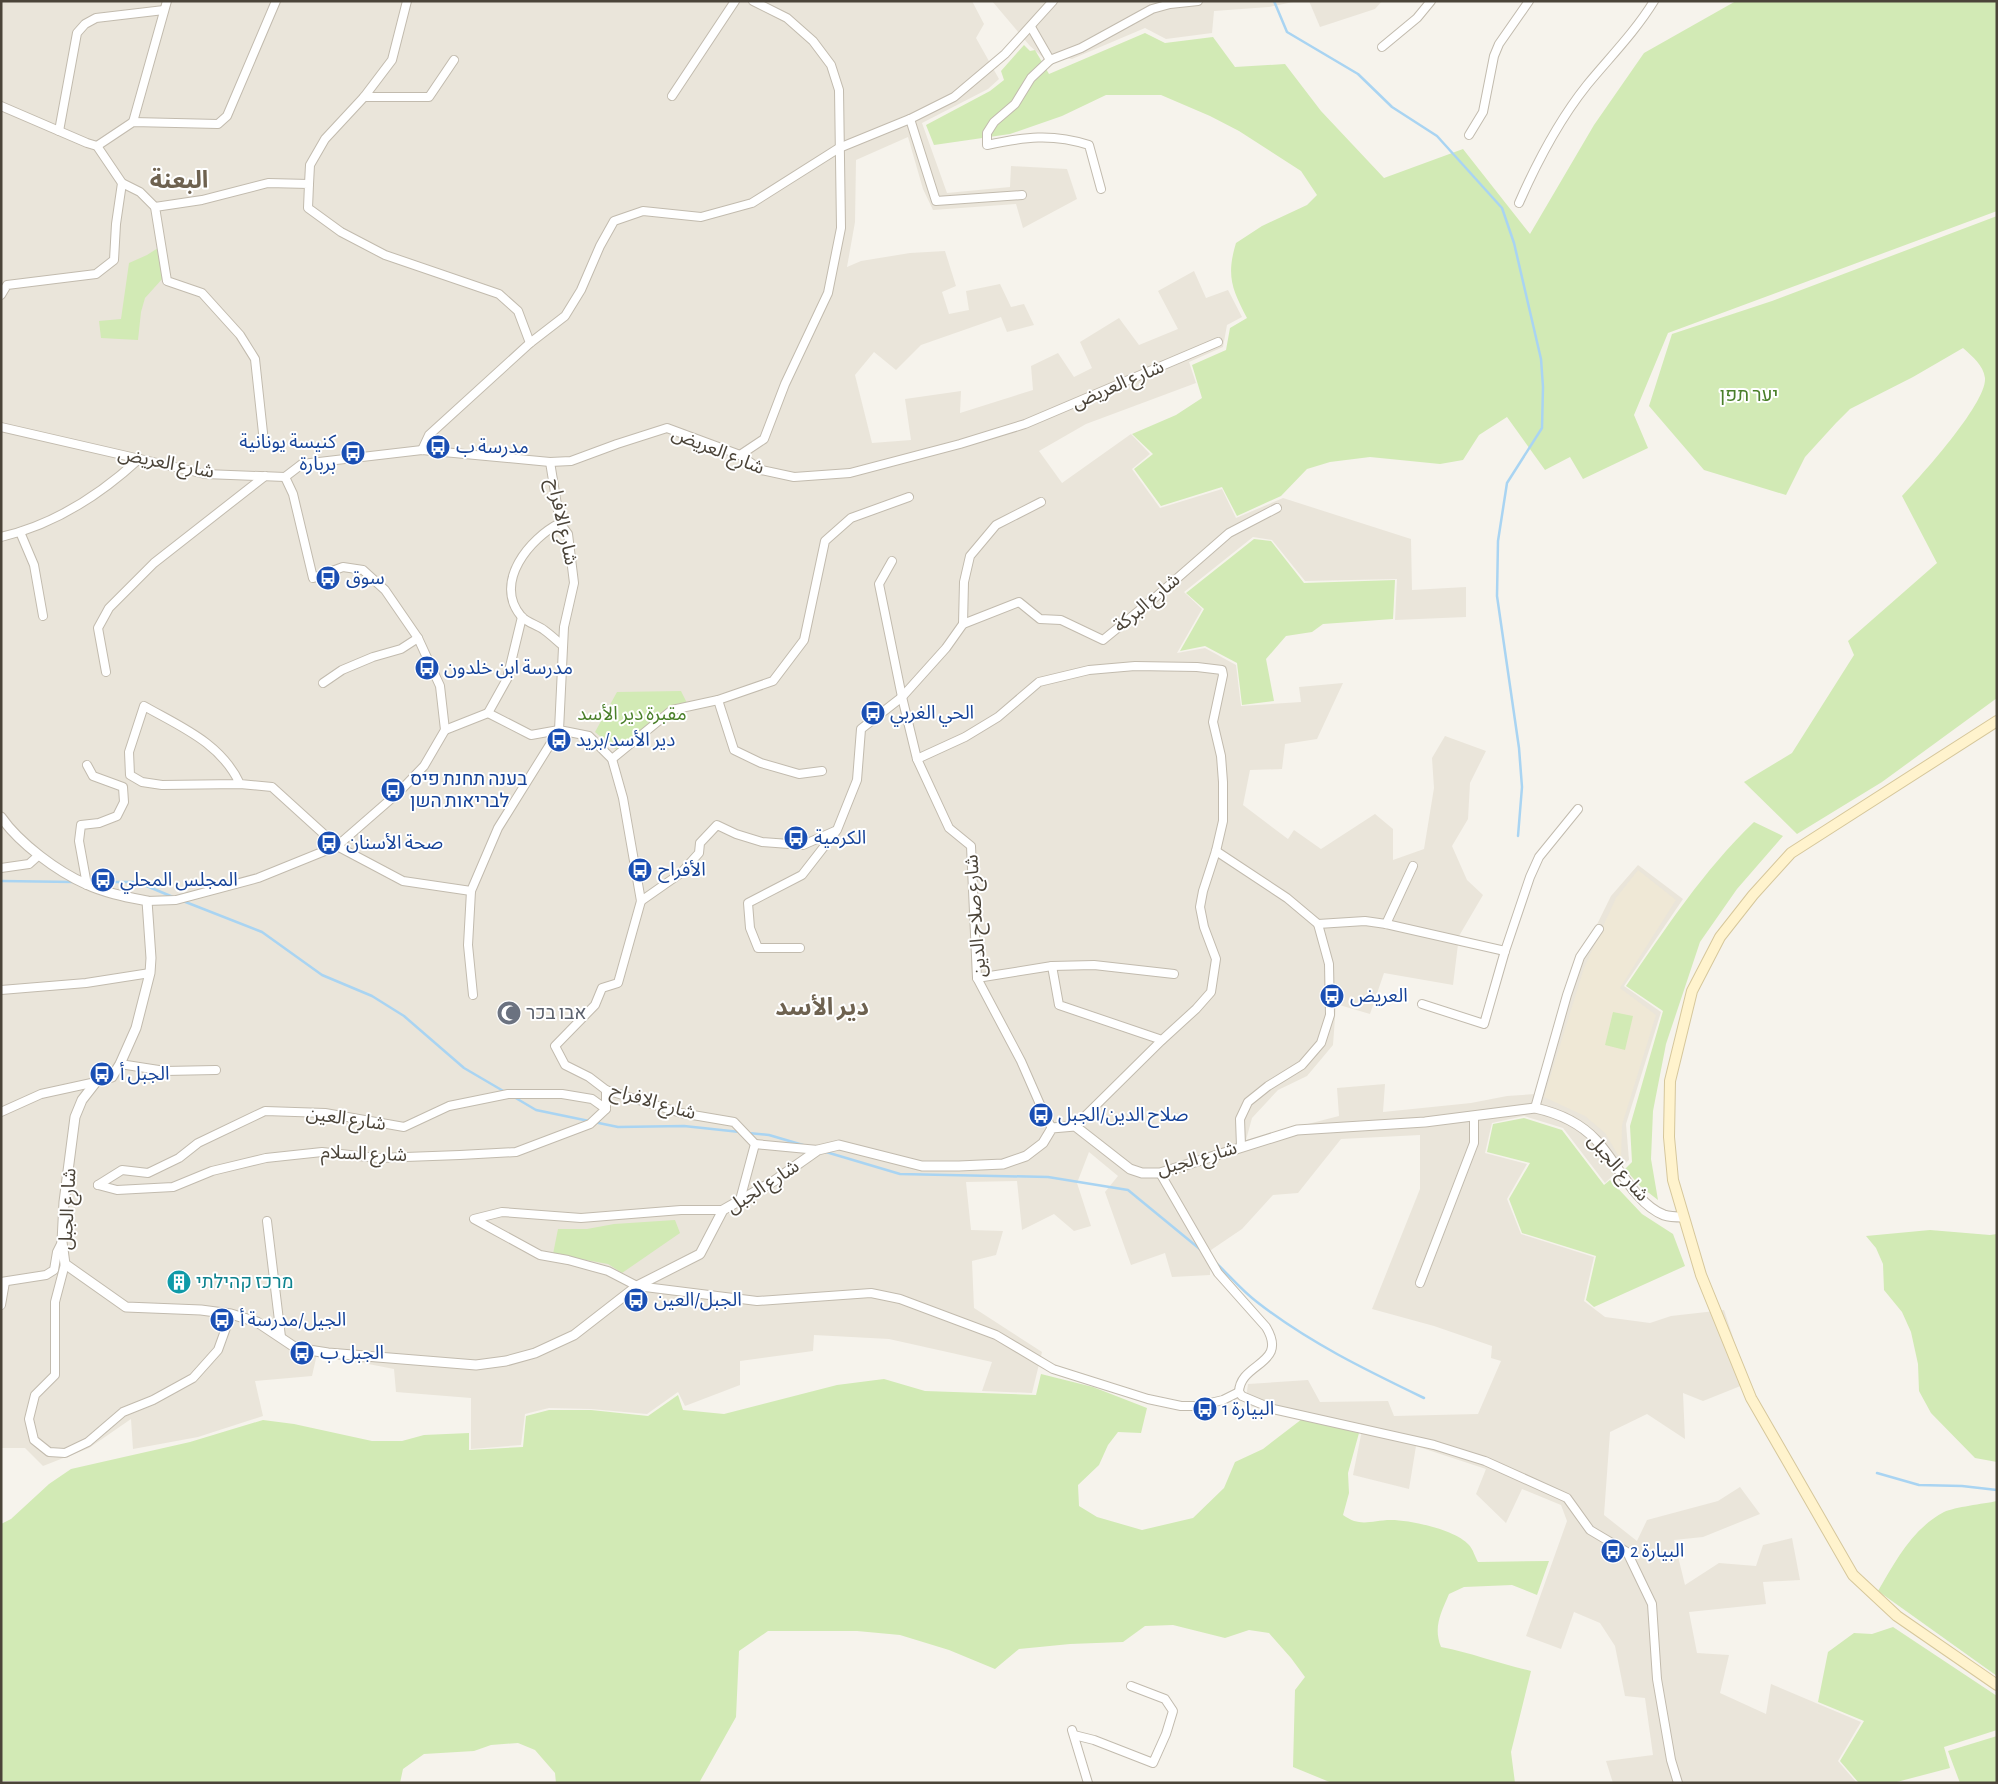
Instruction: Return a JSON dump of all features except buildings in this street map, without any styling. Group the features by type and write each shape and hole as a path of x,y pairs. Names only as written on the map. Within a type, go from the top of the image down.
{"main road":[{"path":"1997,721 1791,853 1753,895 1720,937 1692,991 1670,1081 1670,1163 1673,1180 1700,1275 1751,1398 1853,1575 1897,1616 1997,1684"}],"street":[{"path":"132,122 166,1"},
{"path":"97,146 132,122 218,124 228,116 276,1"},
{"path":"406,1 392,60 364,97 325,138 310,165 308,208 341,232 386,255 499,294 518,311 530,342"},
{"path":"672,96 735,1"},
{"path":"740,455 764,439 786,384 828,293 841,228 839,90 831,65 813,41 787,18 752,1"},
{"path":"422,450 429,435 530,342 565,316 582,290 600,246 614,221 643,211 701,217 752,203 839,148 910,119 954,97 1005,54 1054,1"},
{"path":"1101,189 1089,145 1056,137 1026,138 987,145 987,133 994,122 1015,104 1031,78 1050,60 1081,48 1152,9 1170,4 1198,1"},
{"path":"1382,47 1417,18 1430,1"},
{"path":"1469,135 1483,112 1494,56 1499,44 1529,1"},
{"path":"1519,203 1532,171 1575,102 1586,86 1639,26 1654,1"},
{"path":"59,131 74,43 77,33 81,28 96,18 164,10"},
{"path":"1032,27 1050,60"},
{"path":"364,97 429,97 454,60"},
{"path":"1,106 97,146 122,183 140,192 155,207 167,281 202,293 240,335 255,359 263,433"},
{"path":"910,119 936,201 1022,195"},
{"path":"1,295 7,285 96,274 114,260 116,224 122,183"},
{"path":"155,207 202,200 268,183 309,184"},
{"name":"شارع العريض","path":"1,427 205,474 285,477 302,464 422,450 550,462 571,461 667,428 740,455 761,470 794,477 850,473 960,444 1025,424 1218,342"},
{"path":"1,537 20,532 75,507 117,479 140,459"},
{"name":"شارع الافراح","path":"550,462 560,522 568,534 574,583 562,645 559,730"},
{"path":"106,672 98,628 109,608 154,562 265,476"},
{"path":"1,817 9,829 39,856 87,885 147,902 176,900 258,878 337,846 398,792 424,766 445,730 440,686 418,638 385,590 363,570 343,567 314,578 293,494 285,477"},
{"path":"488,713 531,735 559,730 589,736 612,758 672,710 718,700 773,680 804,640 824,542 851,518 910,497"},
{"path":"800,948 758,948 750,928 748,903 802,875 837,830 857,780 861,729 902,697 946,648 963,624 964,582 970,556 996,524 1041,502"},
{"name":"شارع البركة","path":"963,624 1019,602 1040,619 1061,620 1103,640 1229,533 1277,508"},
{"path":"560,522 546,530 530,545 517,564 512,585 512,600 522,617 544,630 562,645"},
{"path":"20,532 34,565 43,616"},
{"name":"شارع صلاح الدين","path":"892,561 879,584 902,697 917,759 949,828 971,846 976,978 1021,1061 1052,1128"},
{"path":"445,730 488,713 508,679 522,617"},
{"path":"323,683 342,670 401,649 418,638"},
{"path":"917,759 965,738 998,717 1039,682 1089,670 1135,666 1198,667 1222,670 1223,675 1213,722 1222,756 1224,782 1223,821 1200,907 1204,927 1216,959 1211,992 1196,1009 1075,1126 1052,1128"},
{"path":"718,700 734,750 761,763 799,774 822,772"},
{"path":"240,784 224,760 206,741 144,706 129,752 130,775 142,782 162,784 240,784 272,787 337,846 403,881 471,890"},
{"path":"473,995 468,945 471,890 498,828 559,730"},
{"name":"شارع الافراح","path":"612,758 623,798 641,901 618,983 602,988 595,1005 555,1046 565,1065 589,1077 606,1090 681,1113 734,1122 755,1144"},
{"path":"87,765 93,776 123,787 124,802 117,816 99,823 81,825 79,841 87,885"},
{"path":"1422,1004 1484,1024 1505,951 1530,877 1539,857 1578,809"},
{"path":"641,901 681,873 700,853 700,843 717,825 736,834 762,842 804,845 837,830"},
{"path":"1216,851 1287,898 1318,924 1329,964 1330,1015 1321,1044 1302,1065 1268,1086 1248,1102 1240,1119 1242,1146"},
{"path":"1,868 29,864 39,856"},
{"path":"1386,924 1414,866"},
{"name":"شارع الجبل","path":"147,902 151,958 150,973 136,1028 112,1077 96,1082 82,1100 75,1117 64,1202 62,1242 65,1264 126,1307 201,1310 231,1314 257,1322 296,1348 328,1353 476,1365 506,1361 535,1353 574,1336 637,1286 700,1254 723,1210 774,1181 818,1150 838,1146 922,1166 1003,1164 1026,1156 1043,1143 1052,1128"},
{"path":"1318,924 1365,921 1386,924 1505,951"},
{"path":"1535,1108 1567,995 1580,958 1599,929"},
{"path":"976,978 1052,966 1094,965 1174,974"},
{"path":"1052,966 1059,1005 1162,1040"},
{"path":"1,990 86,983 150,973"},
{"path":"120,1064 165,1071 216,1070"},
{"path":"1,1112 41,1094 96,1082"},
{"path":"606,1090 606,1109"},
{"name":"شارع العين","path":"98,1185 122,1170 148,1173 179,1158 198,1143 265,1111 325,1113 404,1127 449,1106 508,1094 562,1094 592,1099 606,1109"},
{"name":"شارع الجبل","path":"1075,1126 1130,1169 1142,1173 1160,1173 1297,1130 1425,1122 1474,1117 1523,1108 1535,1108 1551,1112 1586,1131 1608,1155 1621,1176 1645,1202 1662,1214 1683,1217"},
{"name":"شارع السلام","path":"98,1185 117,1190 173,1187 212,1171 266,1158 322,1152 378,1158 516,1152 590,1124 606,1109"},
{"path":"1420,1283 1474,1143 1474,1117"},
{"path":"740,1200 755,1144 818,1150"},
{"path":"1160,1173 1218,1274 1253,1312 1271,1336 1273,1349 1269,1356 1246,1375 1241,1382 1239,1392"},
{"path":"723,1210 681,1210 581,1218 502,1212 474,1219 540,1255 568,1260 608,1271 637,1286 757,1301 871,1293 900,1299 996,1336 1053,1369 1148,1399 1181,1406 1198,1406 1223,1400 1239,1392"},
{"path":"267,1221 281,1337"},
{"path":"1,1305 3,1282 46,1275 54,1270 56,1252 62,1242"},
{"path":"65,1264 55,1302 55,1374 35,1395 29,1420 34,1440 49,1452 64,1453 88,1442 123,1412 152,1400 193,1378 218,1350 231,1314"},
{"path":"1239,1392 1248,1400 1273,1409 1434,1445 1485,1461 1567,1498 1590,1530 1627,1552 1652,1604 1657,1679 1671,1760 1678,1783"},
{"path":"1088,1783 1073,1732 1153,1763 1166,1734 1173,1711 1165,1699 1131,1686"}],"shaded area":[{"name":"دير الأسد","path":"1,1 972,1 984,24 976,38 999,79 988,89 922,123 947,193 1010,187 1011,166 1067,169 1077,199 1023,228 1016,204 933,210 923,189 908,137 856,160 855,222 847,267 861,261 910,253 945,251 956,286 942,292 949,314 969,310 966,291 1000,284 1011,307 1024,304 1034,325 1007,332 1001,317 921,345 896,370 874,352 855,375 872,443 911,440 905,399 961,391 960,413 1033,390 1031,366 1058,353 1074,377 1092,368 1080,342 1119,318 1139,345 1178,329 1158,291 1194,271 1206,298 1228,290 1242,317 1227,325 1223,347 1189,362 1196,383 1086,424 1039,451 1062,483 1131,434 1150,454 1132,469 1160,508 1222,489 1236,518 1283,498 1411,539 1412,590 1466,587 1466,617 1395,620 1397,579 1305,581 1272,540 1253,537 1184,592 1202,609 1177,653 1205,648 1236,665 1241,706 1301,702 1299,687 1343,683 1317,739 1285,744 1282,769 1250,770 1243,805 1288,839 1294,830 1321,849 1375,814 1393,829 1393,860 1424,849 1434,788 1432,758 1445,736 1486,751 1470,783 1468,819 1452,846 1467,880 1483,895 1459,936 1453,985 1384,973 1370,1014 1336,1004 1333,1045 1307,1076 1278,1090 1252,1118 1246,1140 1339,1116 1337,1088 1385,1084 1383,1112 1536,1094 1578,963 1611,896 1638,865 1683,899 1624,986 1661,1012 1626,1124 1629,1160 1605,1183 1563,1128 1524,1116 1492,1123 1485,1153 1527,1164 1507,1199 1521,1234 1594,1257 1584,1301 1605,1317 1650,1323 1671,1316 1724,1310 1748,1383 1703,1401 1683,1393 1685,1439 1647,1414 1610,1432 1604,1515 1637,1541 1647,1520 1718,1501 1740,1487 1760,1514 1703,1537 1674,1540 1685,1585 1719,1563 1756,1566 1763,1545 1792,1538 1800,1580 1763,1582 1766,1604 1689,1612 1697,1653 1729,1655 1720,1693 1766,1714 1771,1684 1861,1722 1838,1761 1857,1783 1613,1783 1606,1761 1653,1755 1645,1698 1625,1696 1615,1646 1600,1623 1574,1612 1561,1649 1526,1636 1567,1521 1561,1505 1522,1489 1506,1523 1476,1494 1486,1469 1416,1446 1409,1489 1353,1475 1362,1430 1245,1405 1248,1384 1308,1380 1320,1402 1388,1401 1394,1416 1478,1414 1501,1361 1491,1358 1492,1346 1434,1326 1372,1309 1420,1189 1420,1135 1341,1139 1298,1193 1273,1195 1242,1229 1211,1250 1210,1275 1172,1277 1165,1253 1131,1265 1105,1192 1118,1176 1089,1152 1077,1183 1091,1226 1074,1231 1054,1214 1022,1230 1017,1181 966,1182 971,1230 1003,1231 996,1255 972,1261 974,1308 1042,1352 1032,1393 982,1391 992,1362 889,1339 814,1335 813,1351 740,1361 740,1385 685,1406 678,1392 647,1414 591,1409 549,1408 525,1414 521,1445 471,1449 471,1398 396,1392 394,1369 317,1354 312,1376 255,1381 263,1416 198,1437 133,1449 131,1419 89,1448 43,1466 25,1448 1,1448"},
{"path":"992,1 1298,1 1269,7 1214,11 1212,33 1166,39 1145,28 1072,59 1054,55 1046,60 1030,46"},
{"path":"1309,1 1382,1 1375,9 1320,27"},
{"path":"1638,870 1676,900 1620,988 1656,1015 1622,1125 1621,1160 1605,1133 1585,1116 1544,1097 1584,968 1616,898"}],"green space":[{"path":"1736,1 1997,1 1997,211 1668,333 1634,415 1648,448 1583,479 1570,457 1545,470 1507,417 1479,435 1463,460 1440,464 1370,457 1330,462 1307,469 1281,496 1237,516 1222,487 1161,506 1134,469 1153,454 1132,434 1176,415 1202,398 1192,365 1226,350 1230,328 1247,318 1232,282 1231,265 1236,243 1262,226 1307,205 1317,195 1301,171 1239,131 1161,95 1106,95 1062,116 1010,134 934,145 926,125 990,91 1004,80 1001,71 1024,45 1030,51 1035,50 1049,74 1145,33 1165,43 1213,37 1235,67 1285,64 1321,111 1384,178 1463,149 1530,234 1594,125 1644,53"},
{"name":"יער תפן","path":"1997,216 1997,698 1882,782 1797,834 1744,782 1792,753 1854,655 1848,641 1937,563 1902,496 1937,457 1964,421 1983,389 1984,373 1977,362 1963,348 1913,377 1850,409 1805,457 1786,495 1704,470 1649,406 1672,334 1772,301"},
{"path":"158,248 163,278 145,298 141,312 138,340 101,338 99,321 121,319 129,263"},
{"path":"1254,539 1271,541 1304,583 1395,580 1393,619 1323,624 1312,632 1286,636 1266,659 1274,701 1242,705 1237,663 1205,646 1180,651 1204,609 1186,593"},
{"name":"مقبرة دير الأسد","path":"681,691 688,705 671,709 620,753 595,732 617,692"},
{"path":"1754,822 1783,836 1737,889 1700,942 1666,1044 1653,1111 1651,1159 1658,1200 1640,1186 1625,1169 1632,1162 1630,1126 1663,1011 1626,986 1702,880"},
{"path":"1613,1012 1633,1016 1625,1050 1605,1045"},
{"path":"1524,1118 1562,1130 1604,1185 1610,1180 1642,1214 1673,1234 1685,1266 1594,1307 1586,1300 1596,1256 1522,1233 1509,1199 1530,1163 1487,1152 1493,1124"},
{"path":"675,1220 680,1233 622,1273 608,1264 553,1254 558,1229 587,1229 614,1224"},
{"path":"1930,1230 1997,1234 1997,1462 1975,1458 1931,1413 1919,1391 1918,1364 1911,1332 1902,1312 1884,1290 1883,1264 1876,1248 1866,1236"},
{"path":"1041,1374 1093,1387 1147,1408 1141,1433 1118,1432 1108,1445 1099,1465 1078,1485 1079,1506 1097,1517 1142,1530 1193,1518 1224,1488 1235,1462 1263,1449 1302,1419 1359,1433 1348,1473 1349,1493 1343,1515 1349,1519 1361,1522 1400,1520 1444,1530 1469,1545 1478,1562 1549,1561 1537,1595 1512,1585 1464,1587 1449,1594 1438,1626 1441,1647 1531,1671 1511,1752 1515,1783 1332,1783 1293,1767 1295,1690 1305,1677 1291,1658 1269,1633 1249,1630 1225,1638 1173,1625 1145,1626 1123,1642 1070,1644 1019,1649 995,1669 949,1650 900,1635 857,1631 768,1631 739,1651 736,1717 699,1783 556,1783 555,1773 535,1750 518,1743 491,1745 474,1751 424,1754 403,1769 400,1783 1,1781 1,1524 11,1519 49,1484 71,1469 190,1442 263,1420 294,1424 372,1441 402,1441 424,1435 469,1433 469,1450 523,1447 526,1416 549,1410 591,1410 648,1416 678,1395 683,1410 724,1414 837,1385 884,1379 925,1391 1036,1395"},
{"path":"1997,1501 1997,1676 1878,1591 1905,1547 1933,1519 1949,1510"},
{"path":"1893,1627 1997,1696 1997,1730 1944,1747 1950,1768 1893,1783 1859,1783 1840,1761 1864,1721 1818,1702 1828,1652 1854,1633 1872,1634"},
{"path":"1997,1736 1997,1783 1960,1783 1948,1751"}],"waterway":[{"path":"1274,1 1287,32 1358,74 1392,107 1437,136 1502,208 1514,243 1541,359 1543,387 1542,428 1507,483 1498,541 1497,596 1519,748 1522,787 1518,836"},
{"path":"1,881 74,882"},
{"path":"89,882 137,882 173,897"},
{"path":"183,901 262,932 322,975 372,996 404,1016 464,1068 505,1092"},
{"path":"514,1097 536,1110 618,1127 684,1126 740,1132"},
{"path":"748,1133 769,1135 803,1145"},
{"path":"826,1152 900,1174 1048,1177 1128,1190 1201,1250"},
{"path":"1215,1262 1251,1298 1296,1330 1359,1366 1424,1398"},
{"path":"1877,1473 1919,1485 1962,1486 1997,1490"}],"place":[{"name":"مدرسة ب","path":"438,447"},
{"name":"كنيسة يونانية بربارة","path":"353,453"},
{"name":"سوق","path":"328,578"},
{"name":"مدرسة ابن خلدون","path":"427,668"},
{"name":"الحي الغربي","path":"873,713"},
{"name":"دير الأسد/بريد","path":"559,740"},
{"name":"בענה תחנת פיס לבריאות השן","path":"393,790"},
{"name":"الكرمية","path":"796,838"},
{"name":"صحة الأسنان","path":"329,843"},
{"name":"الأفراح","path":"640,870"},
{"name":"المجلس المحلي","path":"103,880"},
{"name":"العريض","path":"1332,996"},
{"name":"אבו בכר","path":"509,1013"},
{"name":"الجبل أ","path":"102,1074"},
{"name":"صلاح الدين/الجبل","path":"1041,1115"},
{"name":"מרכז קהילתי","path":"179,1282"},
{"name":"الجبل/العين","path":"636,1300"},
{"name":"الجيل/مدرسة أ","path":"222,1320"},
{"name":"الجبل ب","path":"302,1353"},
{"name":"البيارة 1","path":"1205,1409"},
{"name":"البيارة 2","path":"1613,1551"}],"district":[{"name":"البعنة","path":"179,181"},
{"name":"دير الأسد","path":"822,1008"}]}
